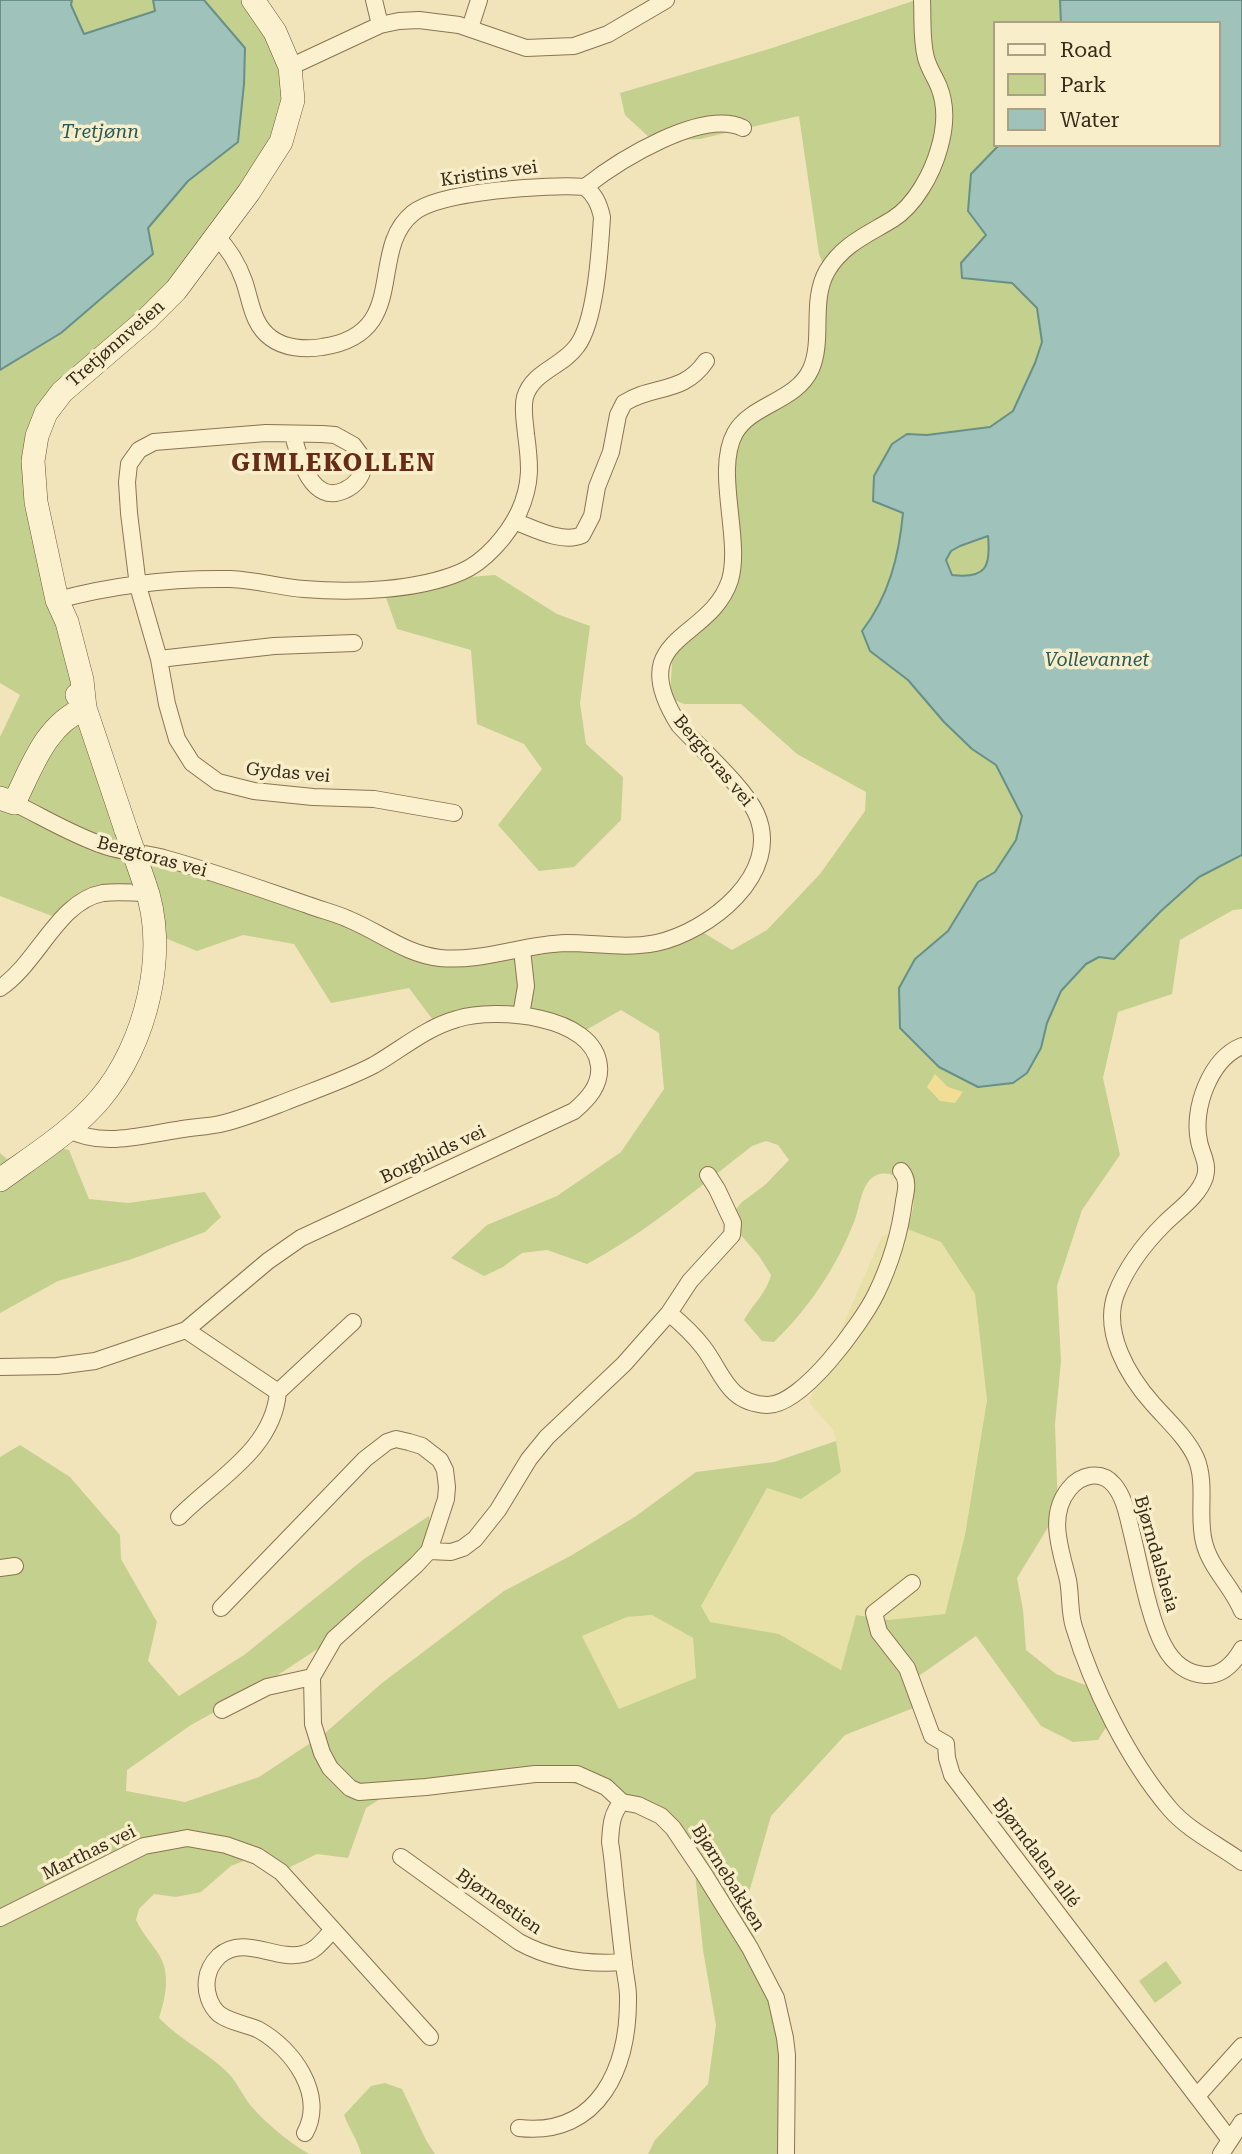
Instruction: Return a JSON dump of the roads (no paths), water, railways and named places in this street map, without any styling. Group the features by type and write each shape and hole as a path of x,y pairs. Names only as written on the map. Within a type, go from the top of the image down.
{"street":[{"name":"Tretjønnveien","path":"0,1180 68,1129 100,1098 114,1079 139,1030 152,970 153,922 146,887 85,708 71,684 63,653 55,612 57,600 34,489 33,461 46,413 70,383 166,301 264,170 284,136 293,100 290,66 275,32 253,0"},
{"path":"374,0 380,25"},
{"path":"470,28 479,0"},
{"path":"290,66 380,25 419,20 470,28 526,48 574,46 608,34 666,0"},
{"name":"Bergtoras vei","path":"7,801 71,834 109,848 163,858 348,919 392,943 424,955 458,958 566,943 633,946 675,937 706,923 729,904 745,886 755,868 762,835 757,815 744,795 679,725 662,689 663,662 678,637 719,603 729,583 733,563 729,461 734,434 742,423 788,394 808,375 815,356 818,300 826,273 849,244 893,219 908,207 939,150 945,111 940,90 925,53 922,0"},
{"path":"57,600 106,589 234,579 300,589 346,590 422,584 462,572 475,565 487,555 514,521 530,478 524,410 528,390 537,377 578,346 589,318 602,217 595,197 584,187 638,152 677,134 714,122 743,128"},
{"name":"Kristins vei","path":"216,236 236,262 251,307 266,333 289,346 322,347 348,341 369,324 380,301 397,233 412,214 421,208 432,202 540,186 584,187"},
{"path":"514,521 559,536 571,538 582,535 592,516 597,487 611,452 618,415 624,403 683,383 695,375 706,361"},
{"path":"138,586 127,482 130,464 139,450 146,445 167,440 266,433 335,435 353,445 362,457 364,465 358,480 338,493 321,490 307,474 293,435"},
{"name":"Gydas vei","path":"138,586 159,659 177,739 192,763 218,782 273,794 374,799 454,813"},
{"path":"159,659 274,646 354,643"},
{"path":"7,801 48,737 66,718 85,708"},
{"path":"0,988 12,980 56,925 78,904 104,893 146,887"},
{"path":"521,1015 526,986 522,950"},
{"name":"Borghilds vei","path":"0,1367 57,1366 95,1361 186,1330 268,1261 301,1238 563,1118 587,1099 596,1087 599,1069 596,1052 589,1041 575,1031 521,1015 476,1015 446,1023 419,1035 376,1063 348,1077 220,1124 99,1140 87,1138 68,1129"},
{"path":"1242,1046 1225,1056 1217,1067 1199,1107 1197,1123 1206,1164 1205,1178 1196,1193 1154,1235 1127,1272 1115,1298 1112,1329 1121,1354 1138,1384 1195,1457 1201,1483 1202,1532 1208,1555 1242,1611"},
{"path":"669,1313 698,1340 736,1396 765,1405 780,1404 794,1397 843,1343 876,1293 898,1237 906,1183 906,1176 901,1171"},
{"path":"429,1550 451,1552 463,1548 475,1539 547,1437 615,1374 669,1313 690,1281 733,1235 733,1223 708,1175"},
{"path":"179,1517 224,1478 258,1442 277,1403 278,1392 353,1322"},
{"path":"186,1330 278,1392"},
{"path":"221,1608 365,1459 387,1443 396,1439 409,1441 431,1452 440,1461 445,1470 446,1499 429,1550 416,1565 334,1639 312,1677 267,1687 222,1710"},
{"name":"Bjørndalsheia","path":"1242,1649 1220,1673 1193,1674 1183,1668 1163,1645 1144,1584 1128,1514 1115,1485 1096,1475 1087,1475 1077,1480 1069,1489 1058,1512 1058,1541 1068,1581 1073,1625 1098,1692 1146,1776 1171,1810 1185,1823 1242,1862"},
{"name":"Bjørndalen allé","path":"912,1583 874,1613 878,1632 906,1668 932,1736 946,1744 947,1758 953,1775 1230,2140"},
{"name":"Bjørnebakken","path":"312,1677 313,1724 322,1753 339,1779 359,1792 557,1773 577,1774 606,1787 622,1802 627,1801 652,1810 673,1828 768,1979 776,1998 785,2038 786,2154"},
{"path":"519,2128 545,2129 561,2126 589,2110 608,2087 621,2055 628,1996 610,1842 611,1825 617,1807 622,1802"},
{"name":"Marthas vei","path":"0,1918 144,1846 187,1838 226,1845 257,1856 288,1880 430,2037"},
{"name":"Bjørnestien","path":"401,1857 533,1950 548,1956 581,1962 624,1962"},
{"path":"306,2133 312,2110 308,2086 301,2071 274,2040 260,2031 221,2015 210,2002 207,1978 213,1963 225,1952 250,1947 285,1955 302,1954 316,1947 332,1931"},
{"path":"1197,2096 1242,2046"},
{"path":"1221,2154 1242,2122"}],"water":[{"name":"Tretjønn","path":"0,0 72,0 71,5 84,34 155,11 153,0 204,0 245,48 238,142 188,181 148,228 153,254 61,333 0,370"},
{"name":"Vollevannet","path":"1060,0 1242,0 1242,855 1199,877 1114,959 1099,957 1086,964 1061,991 1047,1023 1041,1048 1027,1073 1013,1083 978,1087 939,1067 900,1028 899,988 915,959 948,931 978,882 995,872 1016,840 1022,816 996,765 972,749 944,722 908,680 870,651 862,631 886,590 899,545 903,513 873,501 874,476 892,444 907,434 927,435 990,427 1013,411 1042,342 1037,308 1012,283 962,278 961,263 986,235 968,211 971,174 997,147 1221,147 1221,21 1061,21","holes":["988,536 988,556 984,569 979,573 963,576 952,575 946,560 951,551"]}],"district":[{"name":"GIMLEKOLLEN","path":"334,464"}]}
